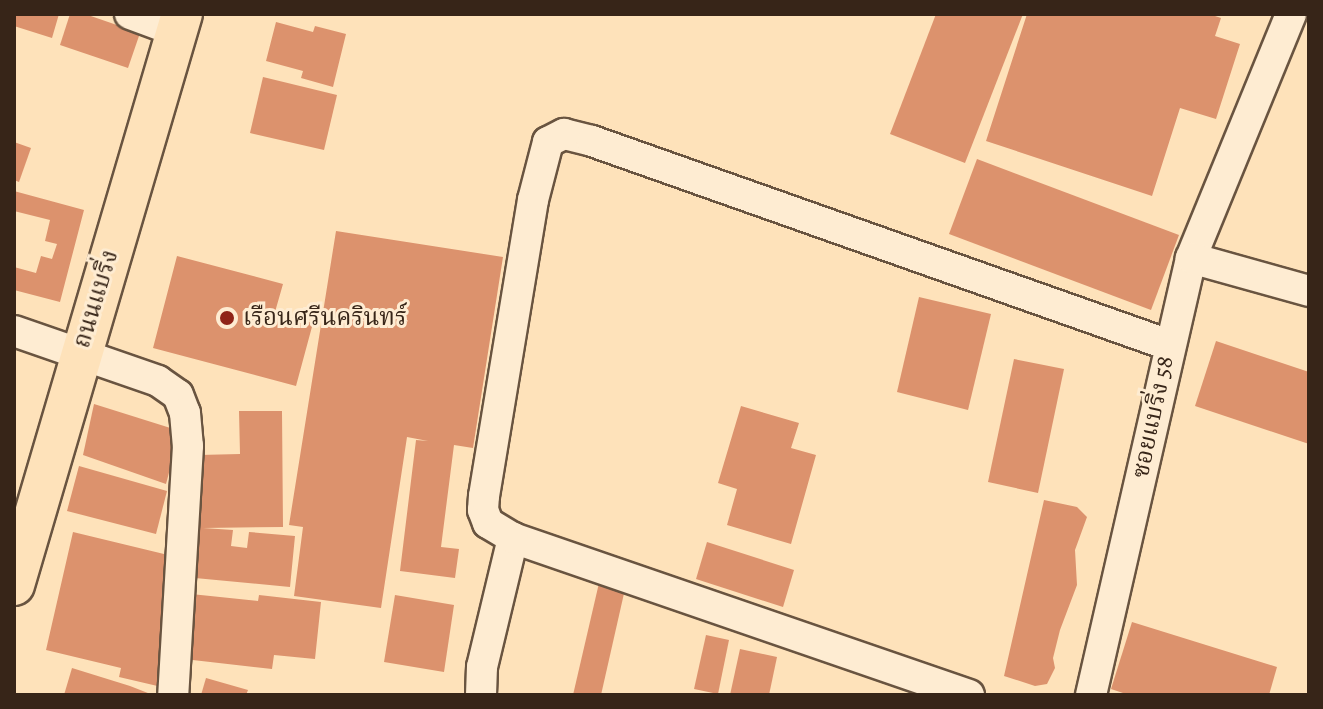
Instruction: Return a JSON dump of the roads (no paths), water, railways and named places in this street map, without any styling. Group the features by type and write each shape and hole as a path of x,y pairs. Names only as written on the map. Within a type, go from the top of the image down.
{"main road":[{"name":"ถนนแบริ่ง","path":"14,585 179,22"}],"street":[{"path":"130,14 179,22"},
{"name":"ซอยแบริ่ง 58","path":"1091,695 1191,258 1291,14"},
{"path":"969,695 513,538 488,523 483,510 484,496 541,158 548,142 557,135 592,141 1169,345"},
{"path":"1191,258 1309,291"},
{"path":"14,331 158,381 178,395 185,413 188,446 173,695"},
{"path":"481,695 482,667 513,538"}],"place":[{"name":"เรือนศรีนครินทร์","path":"227,318"}]}
